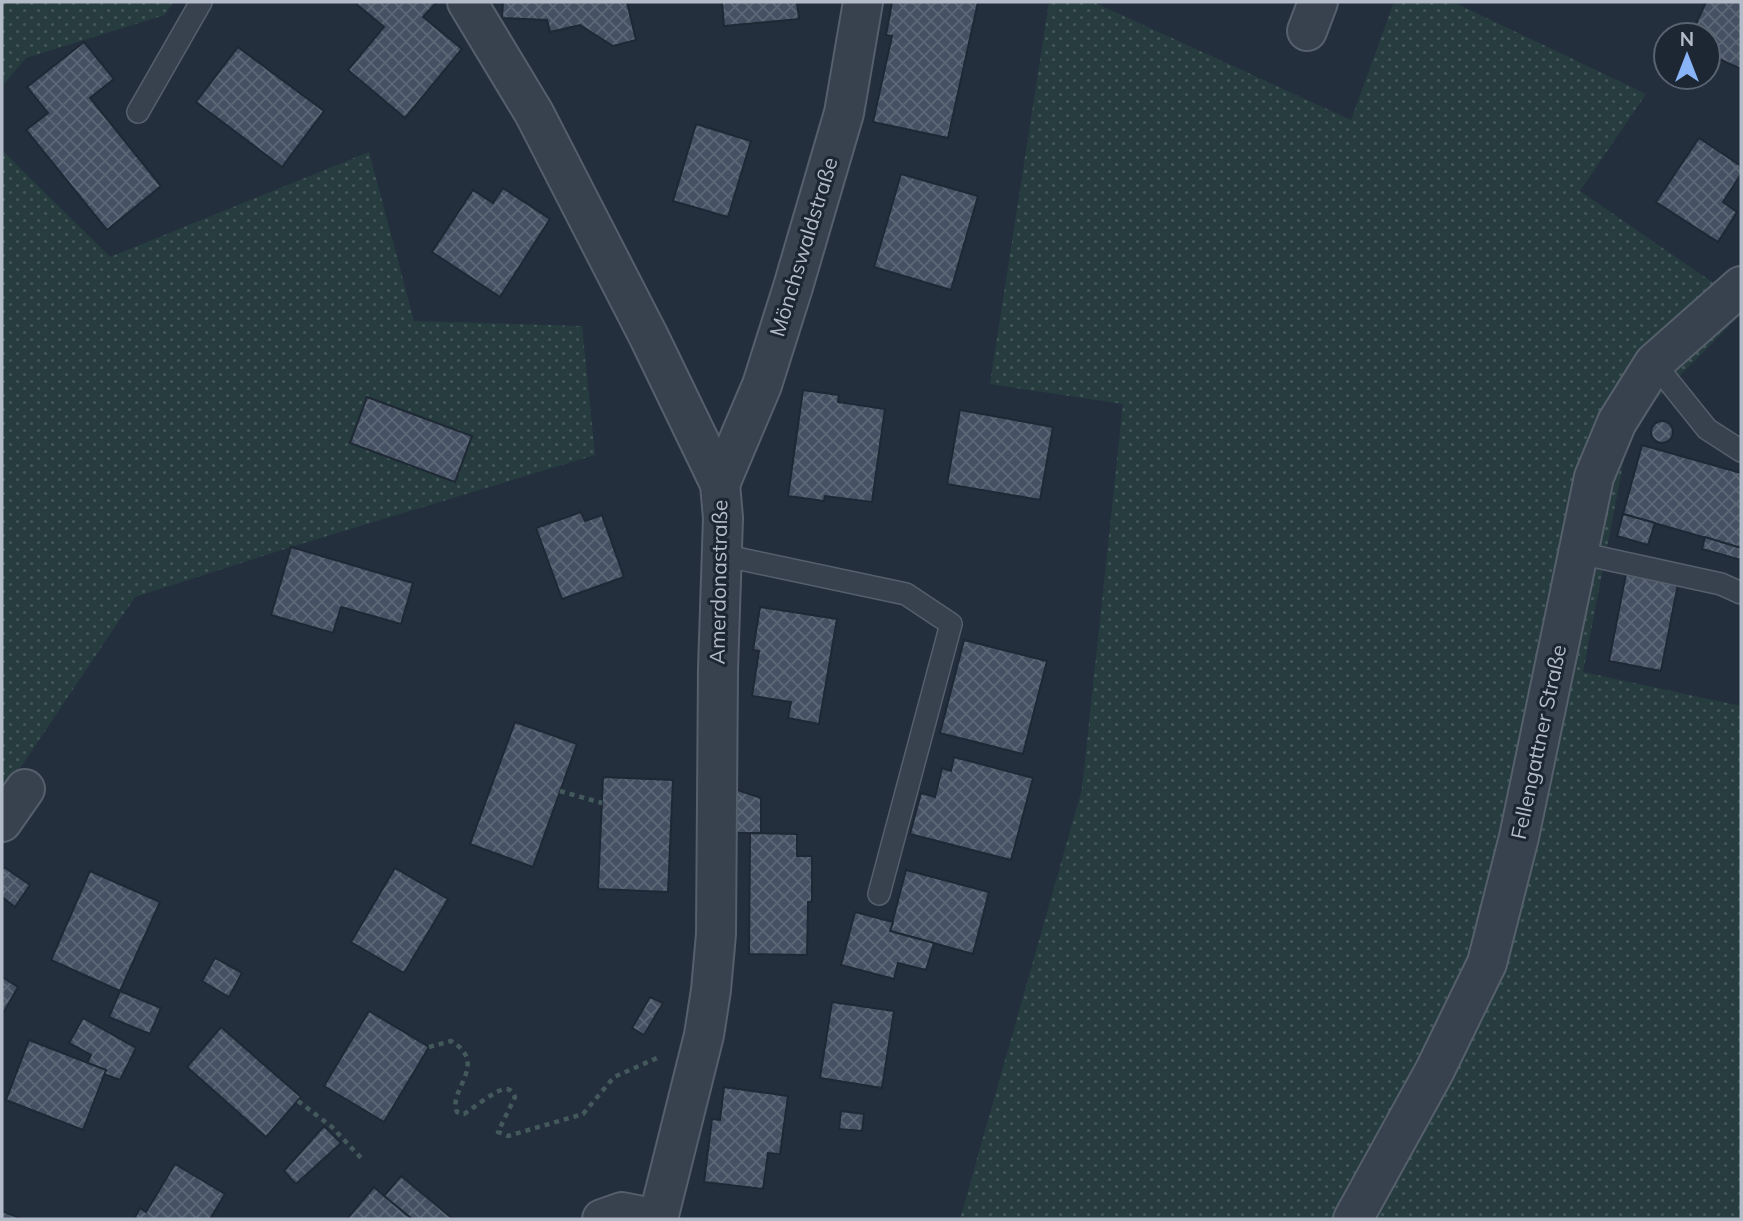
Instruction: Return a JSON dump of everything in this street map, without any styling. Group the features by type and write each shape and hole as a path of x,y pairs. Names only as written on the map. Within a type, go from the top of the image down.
{"street":[{"name":"Amerdonastraße","path":"467,2 534,113 649,337 720,484 723,518 718,669 716,934 704,1035 657,1219"},
{"name":"Mönchswaldstraße","path":"720,484 762,385 793,288 844,113 863,2"},
{"name":"Fellengattner Straße","path":"1353,1219 1435,1070 1487,962 1519,837 1594,478 1617,422 1654,363 1741,286"},
{"path":"2,822 25,789"},
{"path":"602,1219 622,1212 657,1219"}],"lane":[{"path":"138,112 201,2"},
{"path":"1654,363 1707,429 1741,451"},
{"path":"1579,553 1721,584 1741,593"},
{"path":"722,555 906,594 950,624 879,894"}],"path":[{"path":"560,791 602,803"},
{"path":"429,1047 451,1041 461,1047 467,1059 467,1077 455,1100 457,1112 464,1114 506,1088 511,1091 515,1097 498,1132 508,1136 583,1114 614,1077 661,1056"},
{"path":"298,1101 332,1128 362,1159"}],"green space":[{"path":"2,2 173,2 165,15 26,58 2,86"},
{"path":"1049,2 1093,2 1351,120 1394,2 1453,2 1646,94 1580,191 1741,302 1741,314 1652,404 1626,449 1583,672 1741,706 1741,1219 960,1219 1082,789 1123,404 990,384"},
{"path":"2,150 110,257 369,152 414,321 582,326 595,455 135,597 2,795"}],"building":[{"path":"354,2 437,2 423,17 462,49 405,118 348,70 384,27"},
{"path":"503,2 627,2 636,40 613,46 580,25 550,32 547,20 502,18"},
{"path":"722,2 797,2 799,19 724,26"},
{"path":"892,2 978,2 948,138 873,122 892,36 886,35"},
{"path":"1706,2 1741,2 1741,69 1722,60 1722,21 1697,21"},
{"path":"84,42 114,79 90,98 161,186 107,230 26,130 48,113 27,87"},
{"path":"238,47 324,111 282,167 196,102"},
{"path":"696,124 751,141 728,217 673,201"},
{"path":"1699,138 1741,166 1741,174 1723,202 1737,212 1718,242 1656,202"},
{"path":"901,174 978,196 951,290 874,267"},
{"path":"503,188 550,219 500,297 432,252 473,190 493,203"},
{"path":"803,390 839,395 838,402 885,409 872,502 825,496 824,501 788,496"},
{"path":"367,397 472,436 455,482 350,443"},
{"path":"960,410 1053,427 1040,500 947,484"},
{"path":"1662,421 1670,424 1673,432 1670,440 1662,443 1654,440 1651,432 1654,424"},
{"path":"1642,445 1741,473 1741,548 1623,514"},
{"path":"581,512 585,521 602,515 624,577 562,599 536,528"},
{"path":"1623,514 1655,523 1648,545 1617,536"},
{"path":"1705,537 1741,548 1741,560 1702,549"},
{"path":"291,547 413,583 401,624 341,607 333,633 271,615"},
{"path":"1626,574 1678,584 1661,671 1609,661"},
{"path":"760,607 837,619 819,724 788,718 791,702 752,696 759,651 753,650"},
{"path":"964,640 1047,661 1023,754 940,733"},
{"path":"515,722 577,744 533,867 470,844"},
{"path":"954,757 1033,778 1011,860 910,834 921,793 935,797 942,768 951,771"},
{"path":"603,777 673,780 668,892 598,889"},
{"path":"729,787 761,798 761,833 729,833"},
{"path":"750,833 797,834 797,856 812,856 812,902 808,902 807,955 749,954"},
{"path":"4,867 30,885 15,907 2,897"},
{"path":"395,868 448,899 404,973 351,942"},
{"path":"906,870 989,892 973,954 890,931"},
{"path":"90,871 160,902 120,991 51,960"},
{"path":"855,912 893,922 890,931 934,943 926,970 898,963 894,979 841,965"},
{"path":"215,958 242,973 229,997 202,981"},
{"path":"2,977 18,987 2,1015"},
{"path":"120,991 161,1008 150,1034 109,1017"},
{"path":"650,997 663,1003 644,1035 632,1028"},
{"path":"832,1002 894,1011 882,1088 820,1078"},
{"path":"369,1011 429,1047 384,1122 324,1086"},
{"path":"83,1018 136,1048 120,1080 104,1074 106,1070 87,1063 91,1055 69,1043"},
{"path":"221,1027 301,1097 266,1137 187,1067"},
{"path":"29,1040 106,1070 83,1130 6,1100"},
{"path":"724,1087 788,1096 780,1154 768,1153 763,1189 704,1182 712,1119 720,1120"},
{"path":"841,1111 864,1114 862,1131 839,1129"},
{"path":"324,1126 341,1143 296,1184 284,1171"},
{"path":"175,1164 225,1194 210,1219 134,1219 140,1208 146,1212"},
{"path":"401,1176 453,1219 412,1219 384,1196"},
{"path":"374,1187 384,1196 412,1219 347,1219"},
{"path":"2,1211 22,1219 2,1219"}]}
